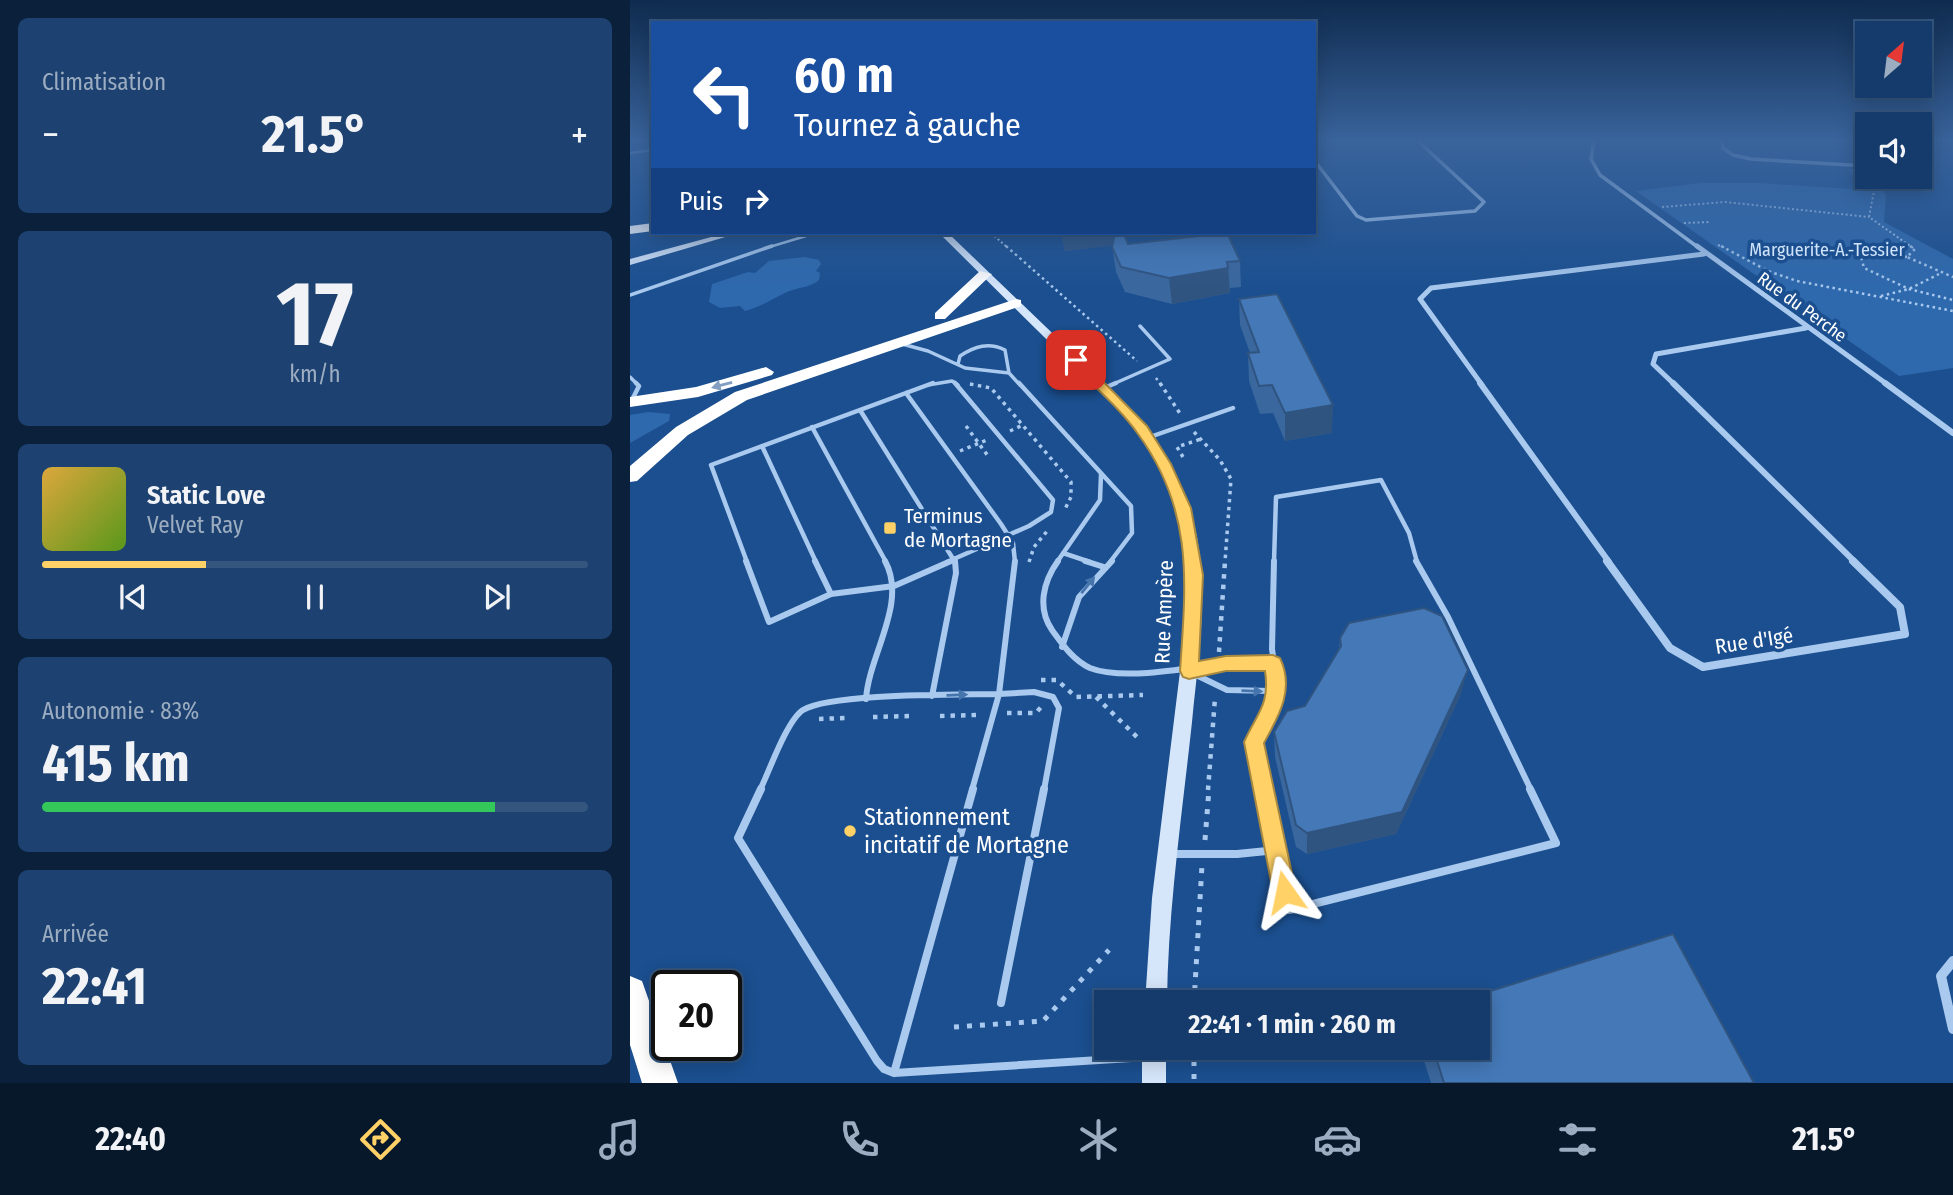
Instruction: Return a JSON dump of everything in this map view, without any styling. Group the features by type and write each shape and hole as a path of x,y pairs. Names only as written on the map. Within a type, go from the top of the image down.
{"highway":[{"path":"630,230 651,227"},
{"path":"940,316 985,274"},
{"path":"630,402 670,397 730,384 940,316 1012,299"},
{"path":"630,476 671,438 729,402 779,381 1012,299"},
{"path":"630,993 660,1083"}],"street":[{"path":"1337,191 1357,216 1366,220 1427,216 1482,207 1484,202 1472,191"},
{"name":"Rue du Perche","path":"1620,191 1953,433"},
{"path":"630,257 702,235"},
{"path":"630,262 728,235"},
{"name":"Rue Ampère","path":"945,235 1104,388 1147,438 1174,485 1191,540 1194,616 1157,990"},
{"name":"Rue d'Igé","path":"1704,254 1431,288 1420,299 1670,648 1703,667 1905,634 1900,607 1653,364 1656,354 1806,328"},
{"path":"1953,961 1941,976 1953,1029"},
{"path":"1154,1060 1154,1083"}],"lane":[{"path":"630,295 750,252 809,235"},
{"path":"1104,388 1169,360 1168,353 1140,326"},
{"path":"896,342 971,370 1009,373"},
{"path":"958,364 960,356 971,349 996,346 1007,354 1009,373 1101,474 1125,495 1131,506 1135,526 1129,544 1087,585 1076,603 1062,647"},
{"path":"630,377 639,386 630,402"},
{"path":"937,382 957,384 1053,500 1054,506 1048,515 1008,535 894,586 831,594 769,622 711,464 906,393 937,382"},
{"path":"894,1073 999,694 1016,554 1008,535 906,393"},
{"path":"1147,438 1233,408"},
{"path":"860,410 955,559 956,573 932,696"},
{"path":"812,428 890,569 894,586 867,684 866,699"},
{"path":"762,446 831,594"},
{"path":"1101,474 1100,500 1047,579 1042,608 1051,633 1062,647 1091,668 1115,672 1189,671 1226,663 1273,663"},
{"path":"1381,480 1409,533 1414,556 1424,577 1448,617 1556,844 1289,911 1254,742 1275,706 1278,691 1273,663 1276,497 1381,480"},
{"path":"1063,553 1104,568"},
{"path":"1189,671 1227,690 1278,691"},
{"path":"1001,1003 1059,708 1053,697 1040,692 828,701 801,711 787,733 738,838 877,1061 884,1069 894,1073 1094,1057"},
{"path":"1169,854 1276,850"}],"path":[{"path":"1869,217 1873,191"},
{"path":"1642,208 1725,202 1869,217 1915,249 1907,257"},
{"path":"994,235 1142,366"},
{"path":"1695,247 1718,245 1733,248 1774,274 1830,289 1953,311"},
{"path":"1953,277 1907,257 1879,252 1861,257 1864,268 1909,289 1953,300"},
{"path":"1879,296 1909,289 1940,273"},
{"path":"1155,377 1182,417"},
{"path":"1010,430 1023,425"},
{"path":"966,426 989,456"},
{"path":"1194,432 1220,460 1231,479 1219,654"},
{"path":"1183,457 1177,447 1201,439"},
{"path":"973,446 987,440"},
{"path":"1096,697 1140,740"},
{"path":"1205,838 1214,702"},
{"path":"1007,713 1035,713 1042,706"},
{"path":"940,716 976,715"},
{"path":"873,717 912,716"},
{"path":"807,719 845,718"},
{"path":"1195,990 1202,871"},
{"path":"954,1027 1044,1021 1109,950"},
{"path":"1194,1060 1194,1083"}],"green space":[{"name":"Marguerite-A.-Tessier","path":"1636,191 1881,191 1886,194 1884,222 1953,259 1953,368 1899,376"},
{"path":"804,257 819,260 821,264 816,271 820,273 819,280 812,285 787,292 745,311 740,306 720,308 709,302 712,284 748,272 755,273 769,261"},
{"path":"648,412 670,414 669,421 630,443 630,415"}],"building":[{"path":"1115,235 1124,235 1128,244 1228,235 1240,261 1227,262 1228,268 1169,278 1121,267 1112,247"},
{"path":"1277,294 1333,405 1285,413 1272,385 1259,386 1248,353 1259,352 1239,299"},
{"path":"1424,608 1442,616 1468,670 1402,812 1307,833 1296,825 1274,732 1287,711 1305,706 1341,646 1340,638 1349,623"},
{"path":"1673,934 1754,1083 1444,1083 1437,1060 1490,1060 1490,991"}],"place":[{"name":"Terminus de Mortagne","path":"890,528"},
{"name":"Stationnement incitatif de Mortagne","path":"850,831"}],"route":[{"path":"1076,360 1142,429 1164,464 1183,508 1191,540 1195,575 1189,671 1226,663 1273,663 1278,691 1275,706 1254,742 1285,892"}]}
